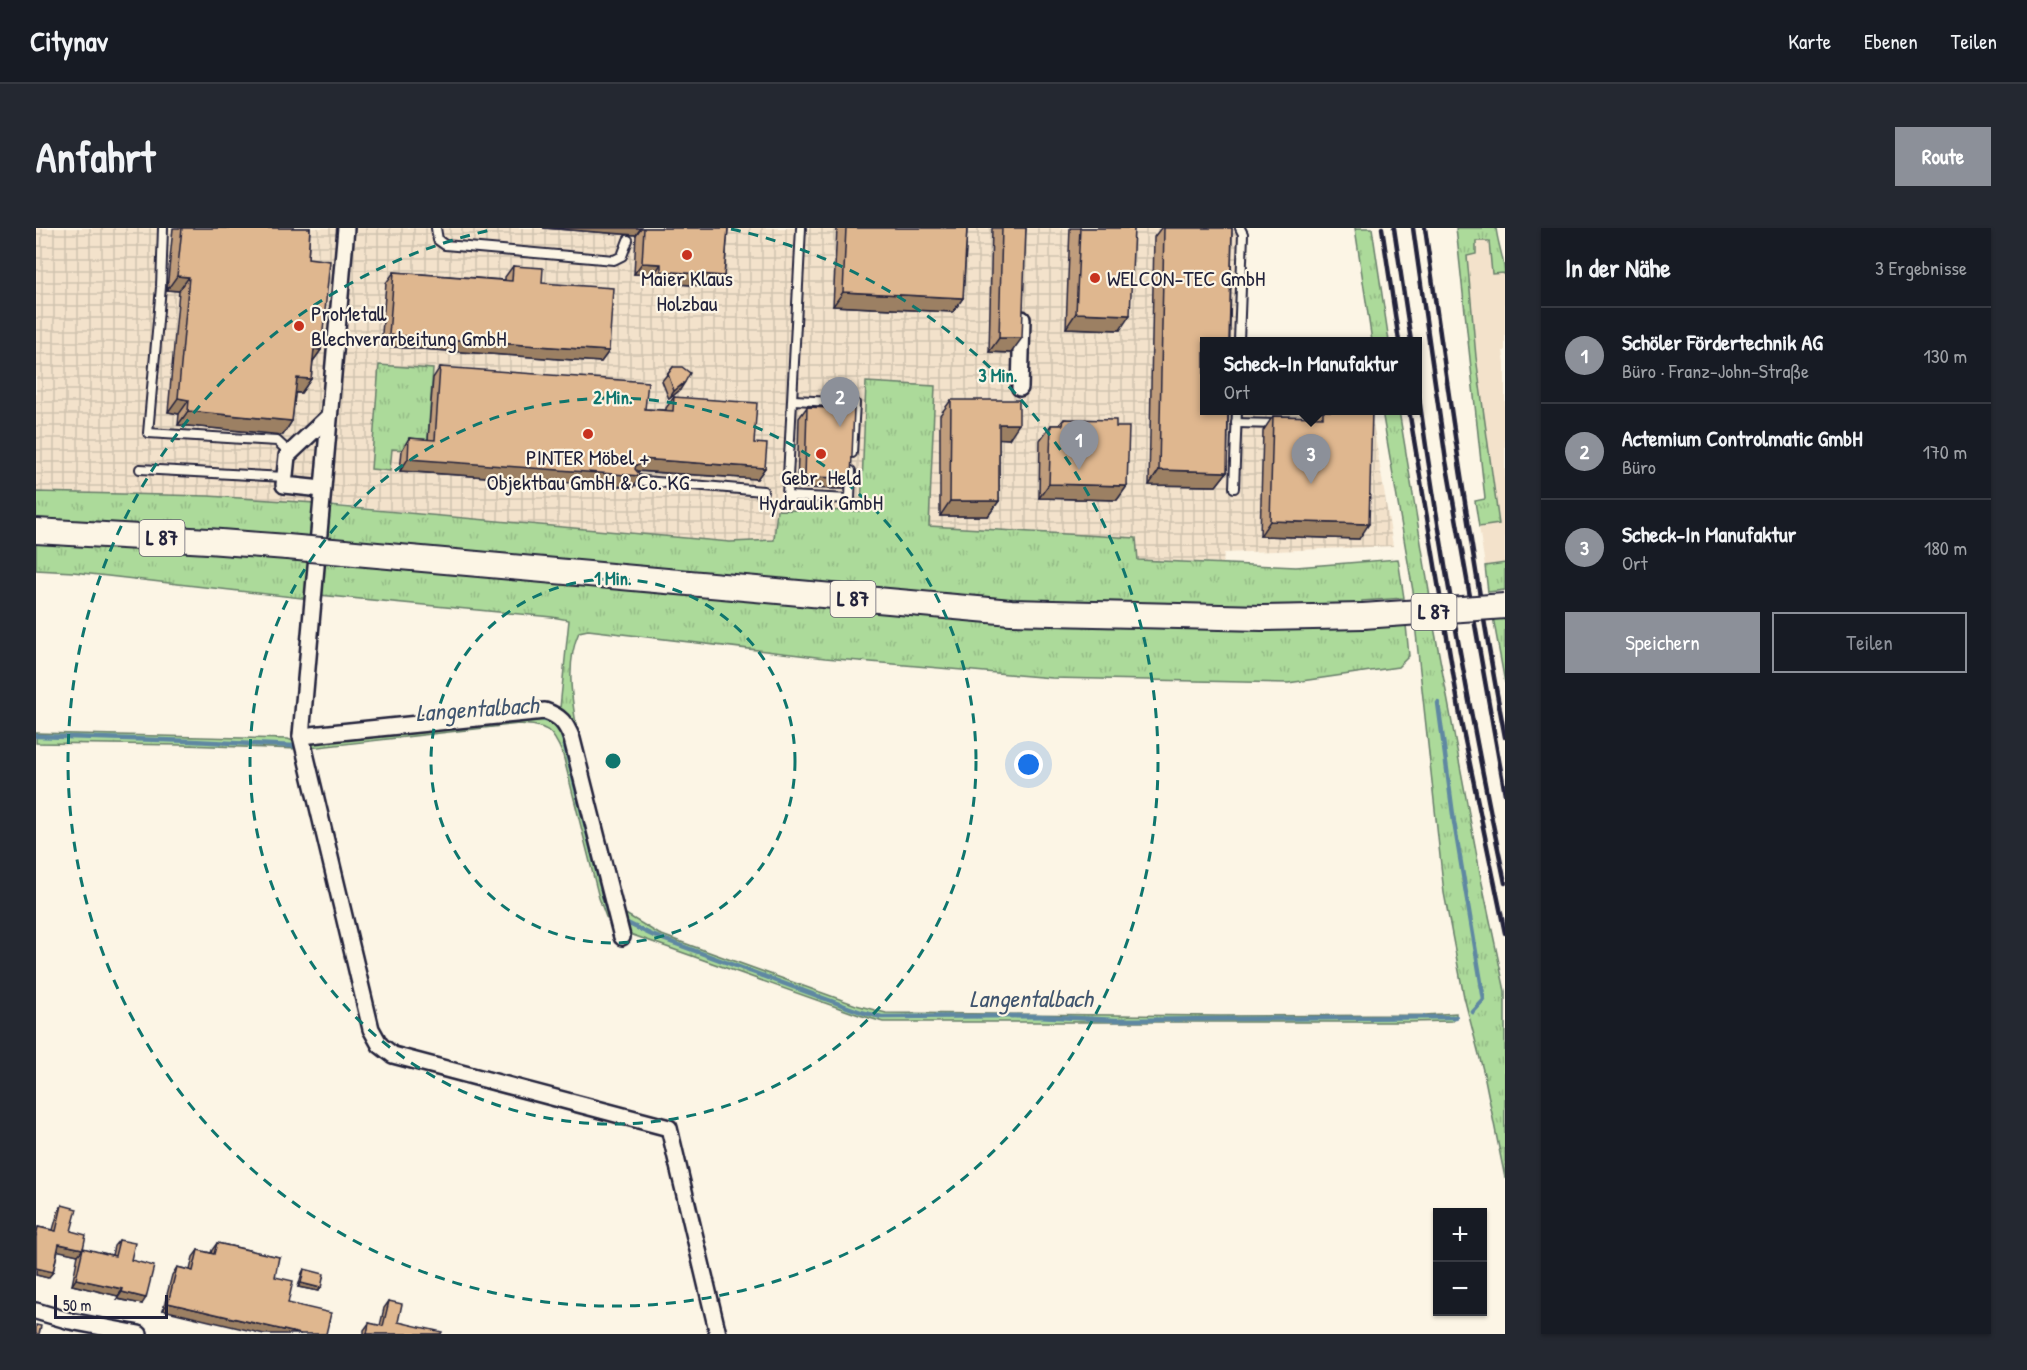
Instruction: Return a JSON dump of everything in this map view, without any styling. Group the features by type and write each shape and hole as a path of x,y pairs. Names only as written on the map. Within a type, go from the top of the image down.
{"main road":[{"name":"L 87","path":"36,531 287,547 1011,612 1262,618 1363,616 1505,606"}],"street":[{"path":"346,228 301,736 371,1029 380,1045 393,1055 669,1128 718,1334"},
{"path":"1020,388 1023,308"},
{"path":"322,489 284,485 287,456 329,417"},
{"path":"301,736 545,711 558,715 567,725 572,739 622,937"},
{"path":"36,1311 67,1327 139,1334"}],"lane":[{"path":"163,228 161,287 148,433 277,441 290,453"},
{"path":"436,228 438,240 445,245 614,260 622,256 628,240"},
{"path":"793,400 855,403 850,499 787,496 801,228"},
{"path":"1239,337 1243,234 1240,228"},
{"path":"1234,488 1237,415"},
{"path":"1236,423 1291,425"},
{"path":"140,469 285,477"},
{"path":"633,480 763,491"}],"shaded area":[{"path":"36,228 1245,228 1242,337 1200,337 1200,415 1372,415 1393,546 1224,553 1223,563 1138,560 1136,538 929,526 935,386 867,382 861,511 777,510 774,540 730,542 538,526 315,503 208,496 36,492"},
{"path":"1476,241 1489,241 1493,274 1505,273 1505,351 1503,351 1505,363 1505,563 1485,566 1479,527 1499,524 1476,357 1466,255 1476,254"}],"green space":[{"path":"1355,228 1372,228 1388,337 1371,337"},
{"path":"1456,228 1496,228 1505,271 1505,278 1504,273 1492,274 1489,241 1476,241 1476,254 1467,256 1476,357 1499,524 1479,527 1475,501 1485,499"},
{"path":"379,365 433,369 427,451 392,449 390,471 371,469"},
{"path":"866,382 935,386 929,526 1136,538 1138,560 1296,567 1398,559 1404,598 1362,601 1362,606 1278,608 1023,602 345,542 345,539 326,538 330,506 730,542 774,540 777,510 861,511"},
{"path":"1383,415 1400,415 1430,597 1414,597"},
{"path":"36,492 208,496 315,503 314,537 36,522"},
{"path":"36,540 286,558 287,560 311,562 310,599 73,572 36,570"},
{"path":"344,562 1406,625 1409,656 1398,667 1288,683 1052,678 825,658 588,630 579,632 571,662 572,695 582,759 569,719 560,708 569,620 319,595 322,563 343,564"},
{"path":"1505,563 1505,590 1488,592 1485,566"},
{"path":"1505,616 1505,683 1493,617"},
{"path":"1433,622 1482,883 1505,991 1505,1178 1484,1074 1464,997 1444,893 1415,624"},
{"path":"540,715 563,726 613,923 606,917 599,898 563,755 552,734 547,730 519,724 310,748 311,741"},
{"path":"36,733 288,739 293,741 298,749 36,743"},
{"path":"619,910 659,934 856,1005 886,1013 1219,1016 1456,1013 1456,1017 1452,1021 1410,1022 883,1022 630,934 624,930"}],"building":[{"path":"182,228 310,228 308,258 330,261 321,350 314,349 311,379 297,378 292,421 188,411 189,400 178,398 189,277 177,276"},
{"name":"Maier Klaus Holzbau","path":"644,228 728,228 724,276 661,271 661,264 642,263"},
{"path":"846,228 967,228 963,298 843,292"},
{"path":"1002,228 1026,228 1022,338 999,338"},
{"name":"WELCON-TEC GmbH","path":"1080,228 1134,228 1130,315 1076,313"},
{"path":"1164,228 1232,228 1229,337 1200,337 1200,415 1228,415 1227,472 1159,470"},
{"path":"513,266 543,268 542,283 613,288 609,351 389,335 394,272 512,281"},
{"name":"PINTER Möbel + Objektbau GmbH & Co. KG","path":"440,367 648,382 645,409 673,411 674,397 757,403 754,443 767,444 765,468 642,459 642,463 636,465 635,469 641,476 408,459 409,438 435,440"},
{"path":"673,367 682,367 690,373 685,382 674,391 668,374"},
{"path":"951,400 1019,400 1019,424 999,424 999,501 950,501"},
{"name":"Gebr. Held Hydraulik GmbH","path":"807,407 854,409 851,478 805,477"},
{"path":"1323,415 1372,415 1369,524 1270,521 1273,416 1323,417"},
{"path":"1064,419 1116,420 1116,427 1129,427 1127,486 1049,484 1051,425 1063,425"},
{"path":"62,1205 77,1209 71,1231 86,1235 83,1249 59,1244 53,1272 36,1268 38,1227 56,1231"},
{"path":"119,1240 135,1243 131,1260 154,1266 146,1298 122,1292 123,1289 76,1279 83,1248 115,1256"},
{"path":"217,1243 279,1257 275,1277 293,1281 288,1303 331,1313 326,1334 301,1334 168,1303 177,1267 193,1271 198,1250 214,1254"},
{"path":"304,1269 324,1274 321,1288 301,1283"},
{"path":"389,1301 402,1304 398,1322 442,1332 441,1334 367,1334 369,1323 383,1326"},
{"path":"36,1325 41,1326 39,1334 36,1334"}],"waterway":[{"name":"Langentalbach","path":"1438,703 1454,822 1484,1000 1473,1012"},
{"name":"Langentalbach","path":"539,718 553,722 562,734 607,910"},
{"name":"Langentalbach","path":"36,736 294,746"},
{"name":"Langentalbach","path":"623,921 652,935 861,1012 882,1017 1037,1016 1116,1020 1456,1017"}],"railway":[{"path":"1382,228 1398,337"},
{"path":"1394,228 1410,337"},
{"path":"1413,228 1446,461 1505,794"},
{"path":"1425,228 1472,547 1505,737"},
{"path":"1410,415 1461,721 1505,933"},
{"path":"1422,415 1457,637 1505,883"}],"place":[{"name":"Maier Klaus Holzbau","path":"687,255"},
{"name":"WELCON-TEC GmbH","path":"1095,278"},
{"name":"ProMetall Blechverarbeitung GmbH","path":"299,326"},
{"name":"Actemium Controlmatic GmbH","path":"840,427"},
{"name":"PINTER Möbel + Objektbau GmbH & Co. KG","path":"588,434"},
{"name":"Gebr. Held Hydraulik GmbH","path":"821,454"},
{"name":"Schöler Fördertechnik AG","path":"1079,470"},
{"name":"Scheck-In Manufaktur","path":"1311,484"}]}
